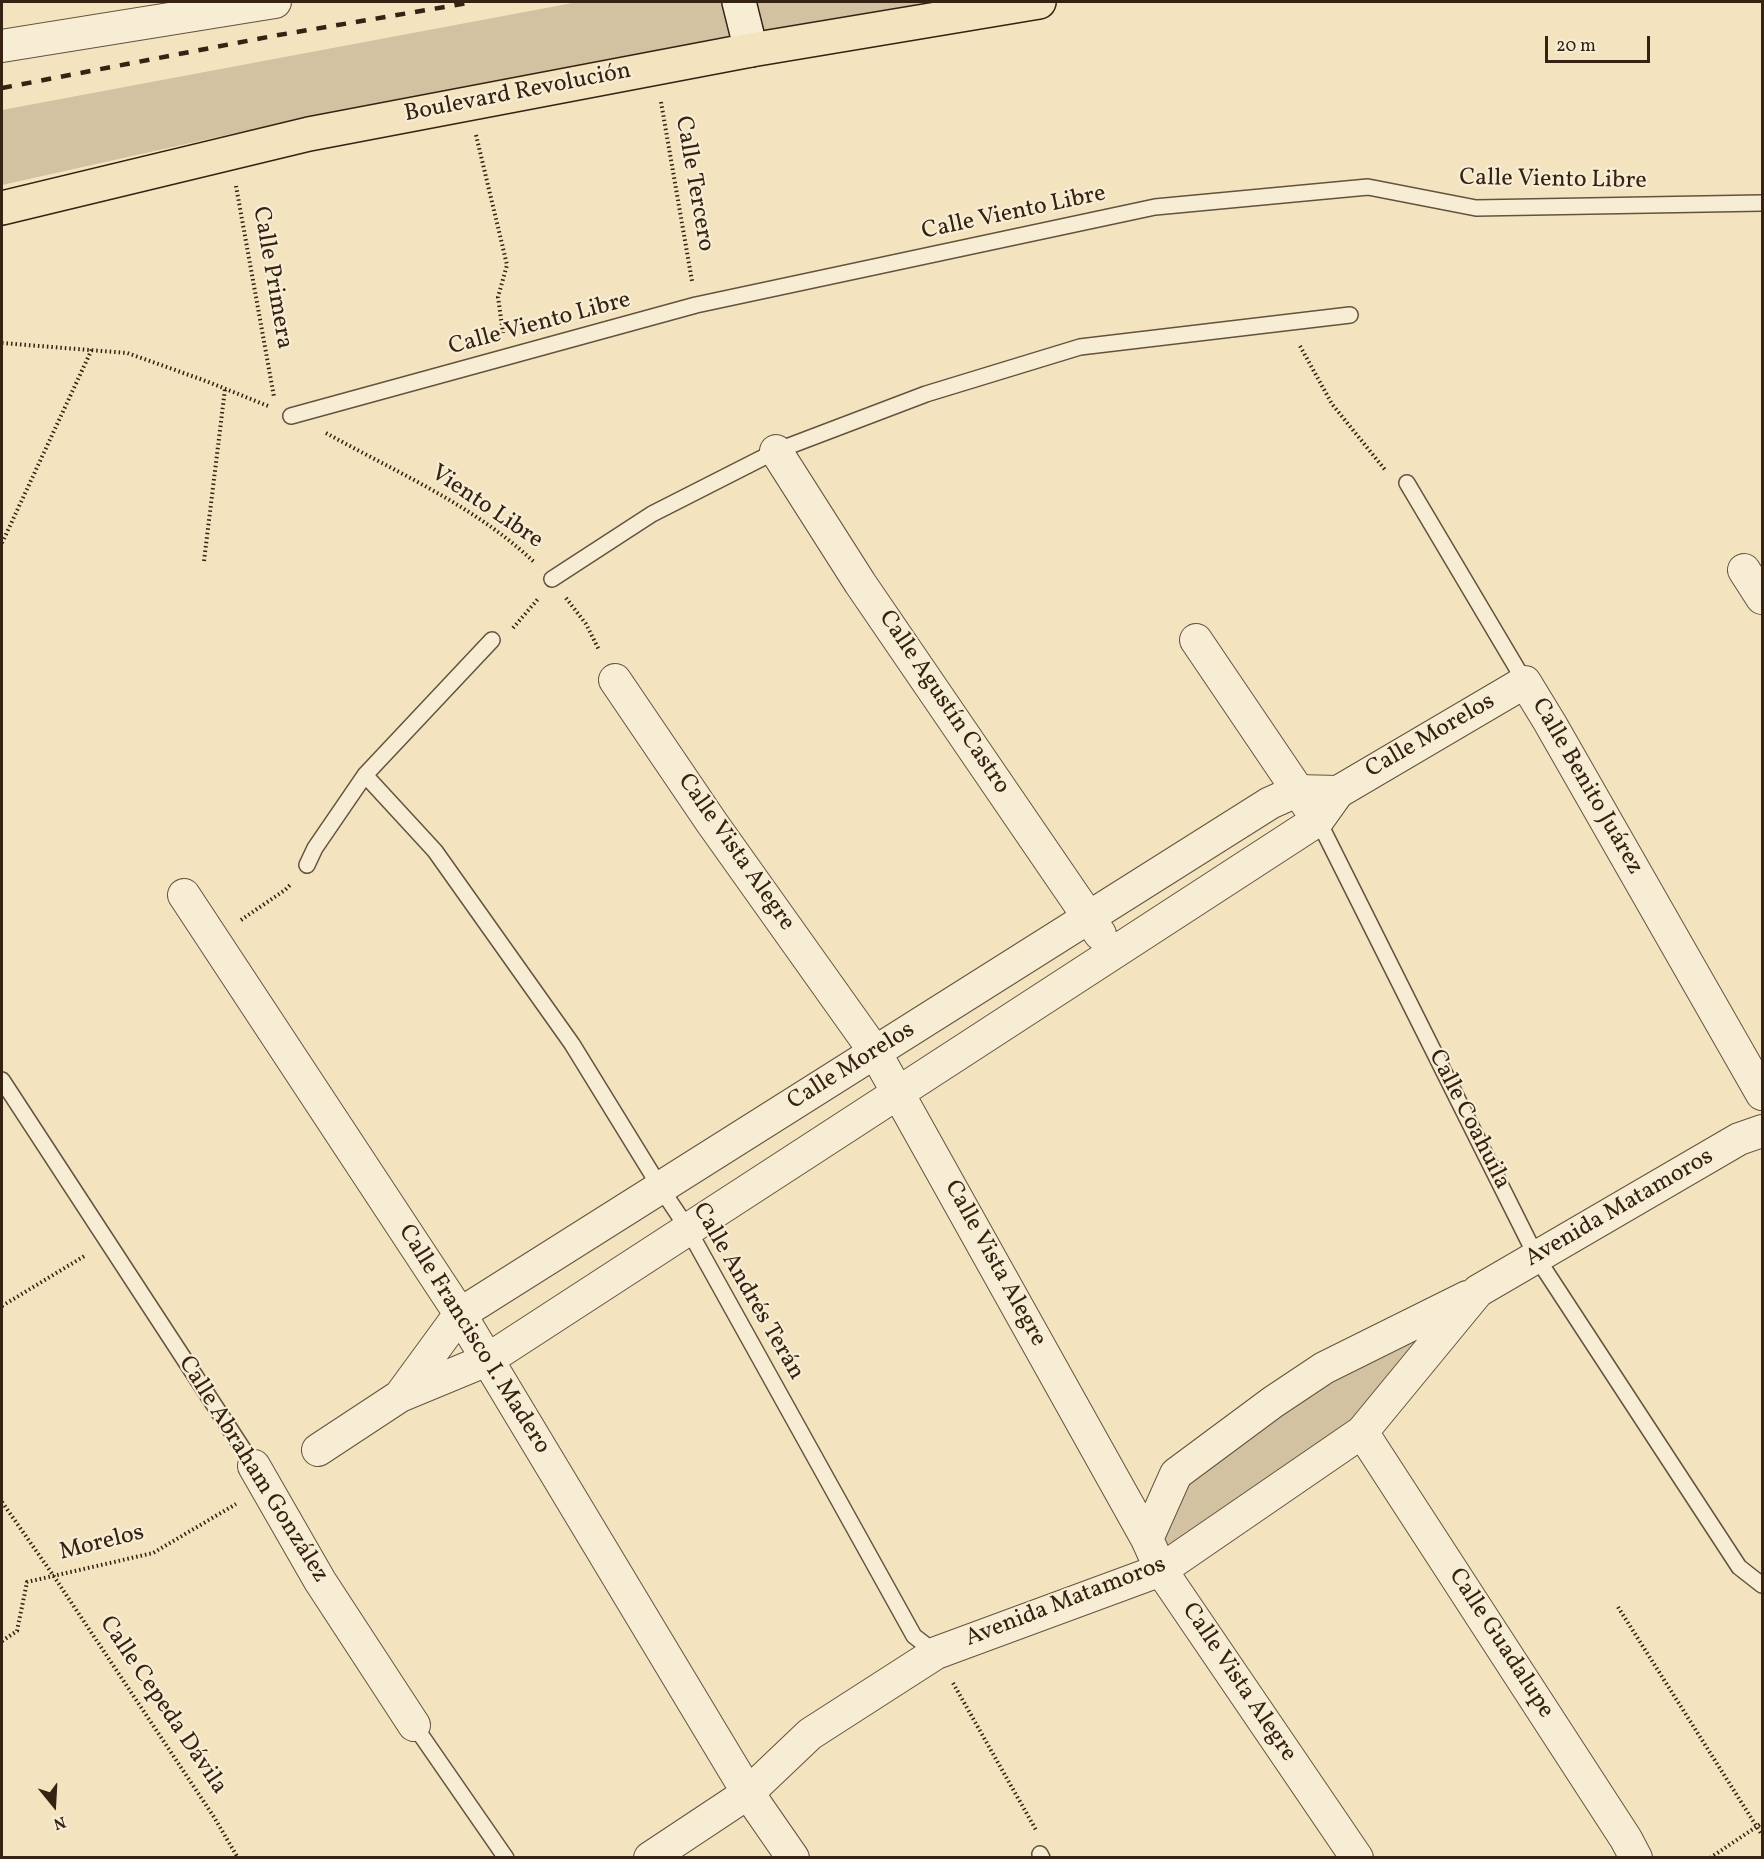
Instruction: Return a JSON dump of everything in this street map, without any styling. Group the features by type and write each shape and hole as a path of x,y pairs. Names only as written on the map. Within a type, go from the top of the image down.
{"main road":[{"path":"740,2 751,50"},
{"name":"Boulevard Revolución","path":"2,208 309,134 751,50 1039,2"}],"street":[{"path":"2,46 275,2"},
{"name":"Calle Agustín Castro","path":"776,451 860,583 1113,954"},
{"path":"1744,570 1762,598"},
{"name":"Calle Coahuila","path":"1196,640 1318,820"},
{"name":"Calle Vista Alegre","path":"615,680 712,823 875,1052 1147,1539 1161,1570 1357,1857"},
{"name":"Calle Morelos","path":"318,1450 400,1396 487,1360 1318,820 1338,792 1525,682"},
{"name":"Calle Benito Juárez","path":"1525,682 1762,1094"},
{"name":"Calle Morelos","path":"400,1396 460,1314 1270,803 1297,791 1338,792"},
{"name":"Calle Francisco I. Madero","path":"184,895 460,1314 748,1793 793,1857"},
{"name":"Avenida Matamoros","path":"1147,1539 1176,1474 1273,1402 1324,1368 1479,1291 1739,1139 1762,1131"},
{"name":"Avenida Matamoros","path":"650,1857 748,1793 810,1734 936,1653 1161,1570 1362,1432 1479,1291"},
{"name":"Calle Guadalupe","path":"1362,1432 1636,1857"},
{"name":"Calle Abraham González","path":"254,1466 320,1581 414,1725"}],"lane":[{"name":"Calle Viento Libre","path":"291,416 696,305 1155,207 1368,187 1476,208 1762,203"},
{"path":"552,579 652,514 776,451 926,394 1080,347 1350,315"},
{"name":"Calle Benito Juárez","path":"1407,483 1525,682"},
{"path":"307,865 315,848 365,775 492,640"},
{"name":"Calle Andrés Terán","path":"365,775 435,851 572,1044 688,1229 914,1636 936,1653"},
{"name":"Calle Coahuila","path":"1318,820 1537,1258 1739,1567 1762,1585"},
{"name":"Calle Abraham González","path":"2,1080 254,1466"},
{"name":"Calle Abraham González","path":"414,1725 506,1857"}],"path":[{"name":"Calle Tercero","path":"655,68 696,305"},
{"path":"468,103 507,265 498,297 506,357"},
{"name":"Calle Primera","path":"230,153 276,410"},
{"path":"1287,322 1332,404 1387,472 1407,483"},
{"name":"Viento Libre","path":"2,343 127,353 225,388 291,416 452,502 517,546 552,579 586,624 615,680"},
{"path":"2,543 92,349"},
{"path":"204,561 225,388"},
{"path":"492,640 510,632 546,590 552,579"},
{"path":"213,939 285,890 307,865"},
{"path":"2,1306 108,1243"},
{"name":"Morelos","path":"2,1641 17,1631 27,1582 153,1553 243,1500 254,1466"},
{"name":"Calle Cepeda Dávila","path":"2,1502 214,1817 238,1857"},
{"path":"1618,1607 1762,1835"},
{"path":"936,1653 1040,1837 1041,1856"},
{"path":"1710,1857 1762,1823"}],"shaded area":[{"path":"578,2 930,2 713,46 240,132 2,185 2,110"},
{"path":"1436,1325 1359,1429 1162,1565 1152,1541 1181,1478 1326,1371"}],"railway":[{"path":"2,88 273,36 474,2"}]}
